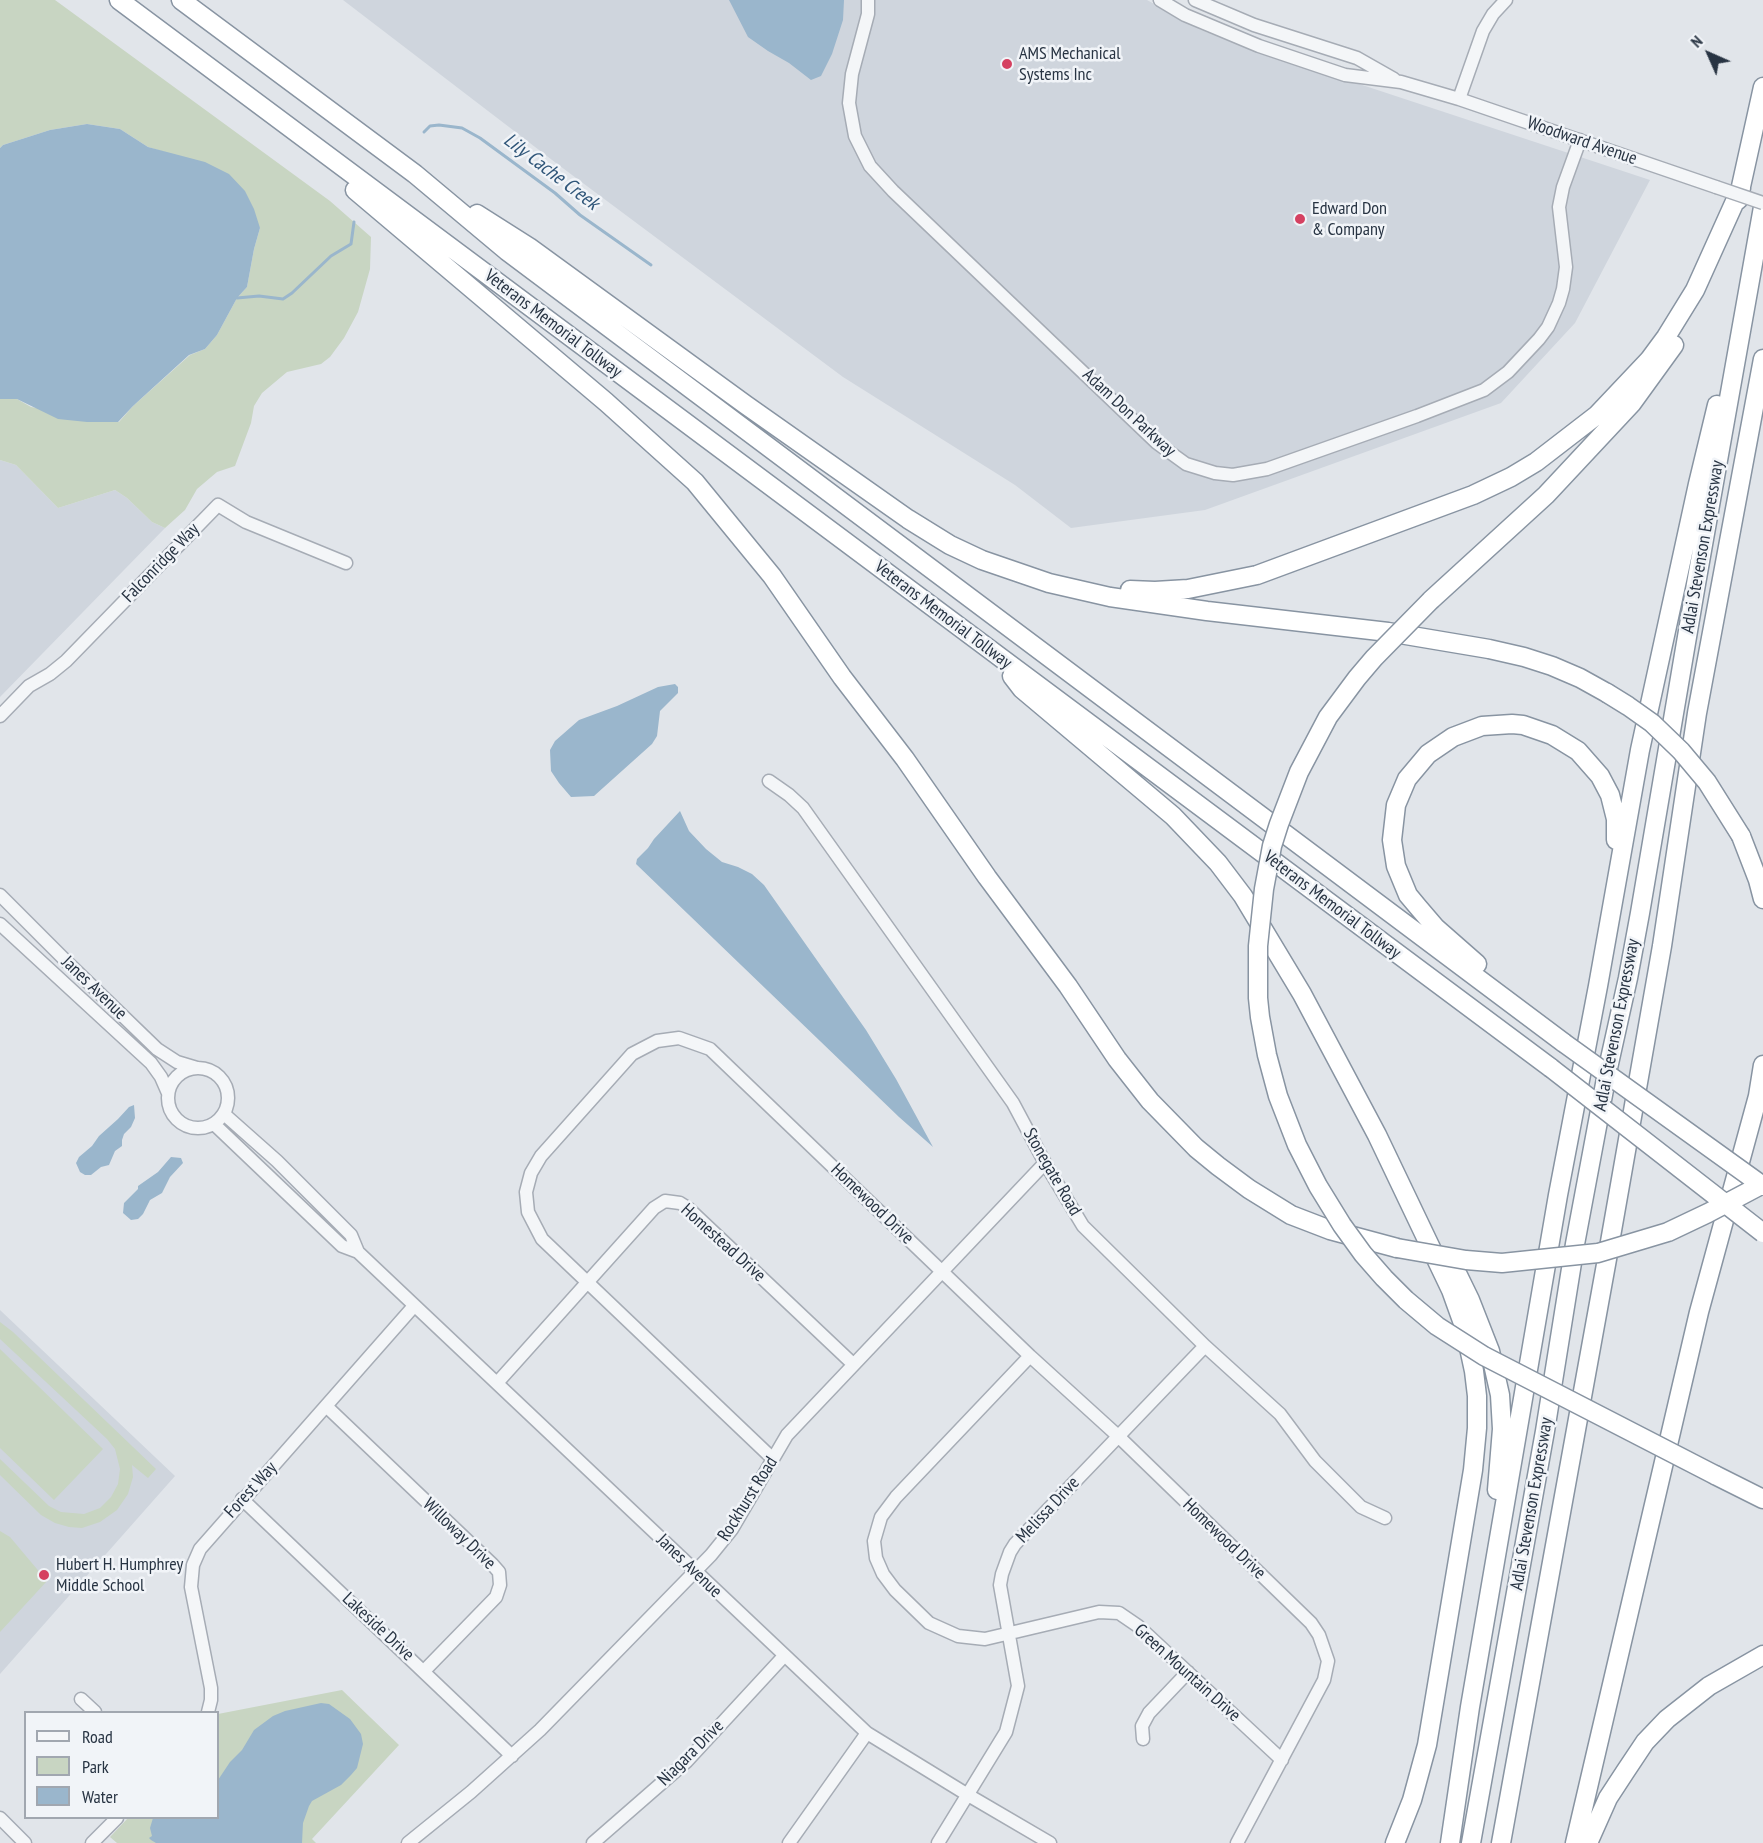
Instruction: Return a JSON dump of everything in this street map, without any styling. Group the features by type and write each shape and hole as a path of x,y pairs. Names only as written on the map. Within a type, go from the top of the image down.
{"highway":[{"name":"Veterans Memorial Tollway","path":"119,0 1551,1068 1763,1233"},
{"name":"Veterans Memorial Tollway","path":"181,0 415,174 516,258 1558,1039 1763,1185"},
{"path":"228,82 606,402 695,482 772,576 842,676 905,759 987,877 1068,986 1117,1059 1150,1101 1189,1140 1249,1189 1291,1215 1330,1230 1397,1248 1466,1260 1502,1263 1598,1253 1668,1232 1763,1185"},
{"path":"1763,87 1729,231 1707,286 1687,326 1659,368 1632,403 1546,495 1431,600 1374,658 1328,717 1299,772 1272,846 1264,889 1258,946 1260,1017 1278,1096 1297,1145 1321,1192 1363,1254 1384,1278 1437,1326 1484,1356 1763,1499"},
{"path":"415,174 529,247 908,519 950,545 982,560 1050,583 1131,600 1388,632 1524,657 1580,678 1628,705 1652,723 1681,751 1707,782 1741,836 1763,899"},
{"path":"1050,583 1155,591 1188,589 1235,580 1304,559 1473,495 1511,477 1580,430 1649,360 1695,290 1741,188"},
{"name":"Adlai Stevenson Expressway","path":"1471,1843 1545,1431 1577,1232 1640,913 1763,207"},
{"path":"1450,1843 1470,1707 1558,1195 1640,750 1698,484 1754,261"},
{"name":"Adlai Stevenson Expressway","path":"1502,1843 1662,946 1697,713 1763,358"},
{"path":"997,655 1022,689 1173,816 1218,863 1243,896 1302,994 1377,1135 1451,1290 1465,1329 1477,1396 1473,1470 1427,1745 1412,1800 1395,1843"},
{"path":"1558,1039 1531,1009 1436,928 1408,895 1401,880 1396,866 1392,840 1396,805 1414,769 1439,745 1466,731 1482,726 1523,725 1566,742 1578,751 1600,776 1610,795 1616,819 1616,841 1599,963 1598,986"},
{"path":"1575,1843 1699,1312 1758,1096 1763,1065"},
{"path":"1377,1135 1437,1234 1470,1300 1490,1351 1500,1395 1502,1429 1490,1590"},
{"path":"1588,1843 1608,1798 1646,1742 1667,1719 1709,1686 1763,1655"}],"street":[{"name":"Adam Don Parkway","path":"868,0 868,14 852,74 849,103 855,136 870,166 893,191 1157,443 1186,464 1215,473 1233,475 1267,470 1484,390 1508,372 1548,327 1559,303 1566,267 1559,207 1563,187 1580,140"},
{"name":"Woodward Avenue","path":"1160,0 1194,19 1259,46 1345,75 1401,82 1459,99 1763,202"},
{"name":"Woodward Avenue","path":"1195,0 1254,25 1357,58 1401,82"},
{"path":"1459,99 1483,31 1492,14 1506,0"},
{"name":"Falconridge Way","path":"0,716 29,686 50,674 66,661 218,505 246,522 346,563"},
{"name":"Stonegate Road","path":"769,781 803,808 1012,1103 1083,1226 1205,1346 1280,1414 1315,1461 1361,1507 1385,1518"},
{"name":"Janes Avenue","path":"0,895 157,1049 177,1062 217,1075 224,1083 228,1093 228,1104 224,1114 277,1161 351,1235 357,1252"},
{"name":"Janes Avenue","path":"0,924 151,1062 161,1077 168,1093 171,1112 176,1119 193,1128 204,1128 214,1124 342,1246 357,1252 867,1733 968,1796 1050,1843"},
{"name":"Homewood Drive","path":"773,1459 542,1239 528,1212 526,1192 531,1173 541,1156 632,1054 657,1041 679,1038 710,1049 1030,1356 1118,1436 1305,1618 1319,1635 1328,1661 1324,1680 1237,1843"},
{"path":"168,1093 178,1076 187,1070 196,1068"},
{"path":"214,1124 224,1114"},
{"name":"Rockhurst Road","path":"408,1843 512,1756 711,1555 732,1529 787,1435 1045,1163"},
{"name":"Homestead Drive","path":"497,1383 654,1208 665,1201 680,1203 688,1208 853,1364"},
{"name":"Forest Way","path":"208,1711 211,1688 191,1587 196,1557 205,1542 242,1499 414,1306"},
{"name":"Melissa Drive","path":"938,1843 1006,1732 1018,1686 1000,1586 1010,1552 1015,1544 1205,1346"},
{"name":"Green Mountain Drive","path":"1030,1356 896,1497 881,1518 874,1541 876,1558 882,1574 929,1623 958,1636 985,1639 1099,1612 1119,1613 1138,1626 1282,1760"},
{"name":"Willoway Drive","path":"326,1406 499,1572 500,1585 496,1597 424,1671"},
{"name":"Lakeside Drive","path":"242,1499 512,1756"},
{"name":"Niagara Drive","path":"593,1843 687,1761 784,1656"},
{"path":"1143,1739 1142,1726 1149,1713 1188,1672"},
{"path":"81,1699 93,1711"},
{"path":"789,1843 867,1733"},
{"path":"0,1818 25,1843"},
{"path":"92,1843 116,1819"}],"shaded area":[{"path":"343,0 1147,0 1199,29 1226,40 1650,180 1575,323 1501,403 1205,510 1071,528 1015,485 843,377 556,163"},
{"path":"0,460 16,465 58,508 115,490 152,522 165,528 0,697"},
{"name":"Hubert H. Humphrey Middle School","path":"0,1310 175,1476 0,1674"}],"green space":[{"path":"0,0 55,0 330,201 371,237 370,269 358,312 344,338 330,357 321,364 287,372 262,393 254,406 251,423 235,466 217,472 197,489 185,510 165,528 152,522 115,490 58,508 16,465 0,460 0,399 17,399 31,407 119,422 133,406 190,355 205,349 217,335 237,298 247,287 260,228 174,155 148,147 120,129 87,124 50,130 3,145 0,148"},
{"path":"0,1322 156,1469 148,1478 132,1465 133,1477 128,1494 117,1510 100,1522 82,1528 55,1523 41,1515 0,1475 0,1459 49,1506 61,1512 84,1514 100,1508 111,1497 118,1484 120,1469 115,1449 107,1439 0,1339"},
{"path":"0,1349 103,1449 54,1500 0,1448"},
{"path":"0,1531 10,1537 47,1581 0,1632"},
{"path":"342,1690 399,1745 312,1839 316,1843 117,1843 110,1837 127,1819 219,1819 219,1714"}],"water":[{"path":"729,0 844,0 843,20 832,54 821,76 811,80 748,37"},
{"path":"87,124 120,129 148,147 205,162 229,174 245,191 260,228 247,287 237,298 217,335 205,349 189,355 118,422 58,419 17,399 0,399 0,148 3,145 50,130"},
{"path":"675,684 678,687 678,693 660,711 657,736 652,744 594,796 571,797 551,771 550,750 555,741 579,720 658,687"},
{"path":"680,811 689,831 706,849 722,862 752,874 764,885 866,1030 933,1147 636,864 637,859"},
{"path":"134,1105 135,1118 131,1127 124,1134 122,1146 115,1151 109,1165 101,1167 91,1175 80,1172 76,1163 79,1157 129,1107"},
{"path":"171,1157 181,1158 183,1163 170,1177 162,1193 150,1200 143,1214 138,1219 131,1220 123,1213 124,1203 138,1189 138,1186 158,1172"},
{"path":"321,1703 329,1704 350,1719 361,1734 363,1744 357,1768 351,1775 341,1785 312,1801 303,1823 302,1843 156,1843 149,1838 152,1836 150,1828 153,1819 219,1819 219,1778 230,1762 242,1750 254,1730 273,1716"}],"waterway":[{"name":"Lily Cache Creek","path":"424,132 430,126 439,125 462,128 480,138 555,193 580,215 651,265"},
{"name":"Lily Cache Creek","path":"237,298 259,296 283,299 331,256 351,244 354,222"}],"place":[{"name":"AMS Mechanical Systems Inc","path":"1007,64"},
{"name":"Edward Don & Company","path":"1300,219"},
{"name":"Hubert H. Humphrey Middle School","path":"44,1575"}]}
